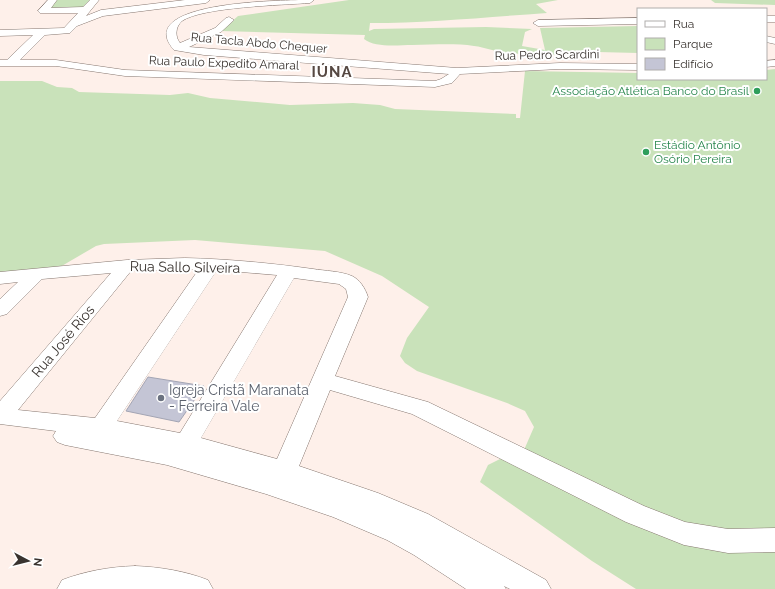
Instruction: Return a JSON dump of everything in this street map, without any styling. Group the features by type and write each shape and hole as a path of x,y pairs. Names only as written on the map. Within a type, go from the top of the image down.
{"street":[{"path":"53,0 43,11 86,10"},
{"path":"72,26 95,0"},
{"path":"0,33 62,31 102,13 207,0"},
{"name":"Rua Tacla Abdo Chequer","path":"310,0 231,7 186,16 180,18 174,25 170,35 171,40 178,48 204,52 457,71"},
{"path":"178,48 218,30 229,20"},
{"path":"538,23 637,21"},
{"path":"5,63 42,32"},
{"path":"190,61 208,64 198,75"},
{"path":"56,63 122,62"},
{"name":"Rua Paulo Expedito Amaral","path":"5,63 56,63 112,72 435,84 451,80 457,71"},
{"name":"Rua Pedro Scardini","path":"457,71 560,66 637,67"},
{"path":"101,428 212,264"},
{"name":"Rua Sallo Silveira","path":"0,278 126,265 212,264 289,271 344,279 355,286 358,297 323,380"},
{"name":"Rua José Rios","path":"0,416 126,265"},
{"path":"186,443 289,271"},
{"path":"0,310 37,274"},
{"path":"284,471 323,380 420,408 635,514 684,533 728,541 775,540"},
{"path":"0,416 101,428 186,443 284,471 369,501 418,522 536,589"},
{"path":"0,429 49,433 121,446 236,474 312,498 365,518 415,542 491,589"},
{"path":"72,589 92,582 108,580 169,583 198,589"}],"green space":[{"path":"56,0 92,0 83,9 45,10"},
{"path":"349,0 558,0 536,4 547,13 436,21 370,23 369,31 374,29 486,27 532,29 525,32 522,46 545,50 540,28 637,26 637,53 557,51 559,55 526,55 458,45 380,45 364,39 365,35 221,31 238,16"},
{"path":"711,0 775,0 775,5 715,3"},
{"path":"775,69 775,589 636,589 592,561 480,482 488,465 514,452 524,450 534,427 525,411 507,403 417,371 405,363 400,356 407,338 429,307 382,276 325,251 195,240 104,244 96,246 60,267 0,273 0,81 42,81 57,87 72,88 79,92 170,95 188,93 210,98 290,105 353,103 380,105 395,109 516,114 516,118 520,118 525,71 637,73 637,80 767,80 767,70"}],"building":[{"name":"Igreja Cristã Maranata - Ferreira Vale","path":"148,377 204,386 179,422 126,411"}],"place":[{"name":"Associação Atlética Banco do Brasil","path":"757,91"},
{"name":"Estádio Antônio Osório Pereira","path":"646,152"},
{"name":"Igreja Cristã Maranata - Ferreira Vale","path":"161,398"}],"district":[{"name":"IÚNA","path":"332,72"}]}
